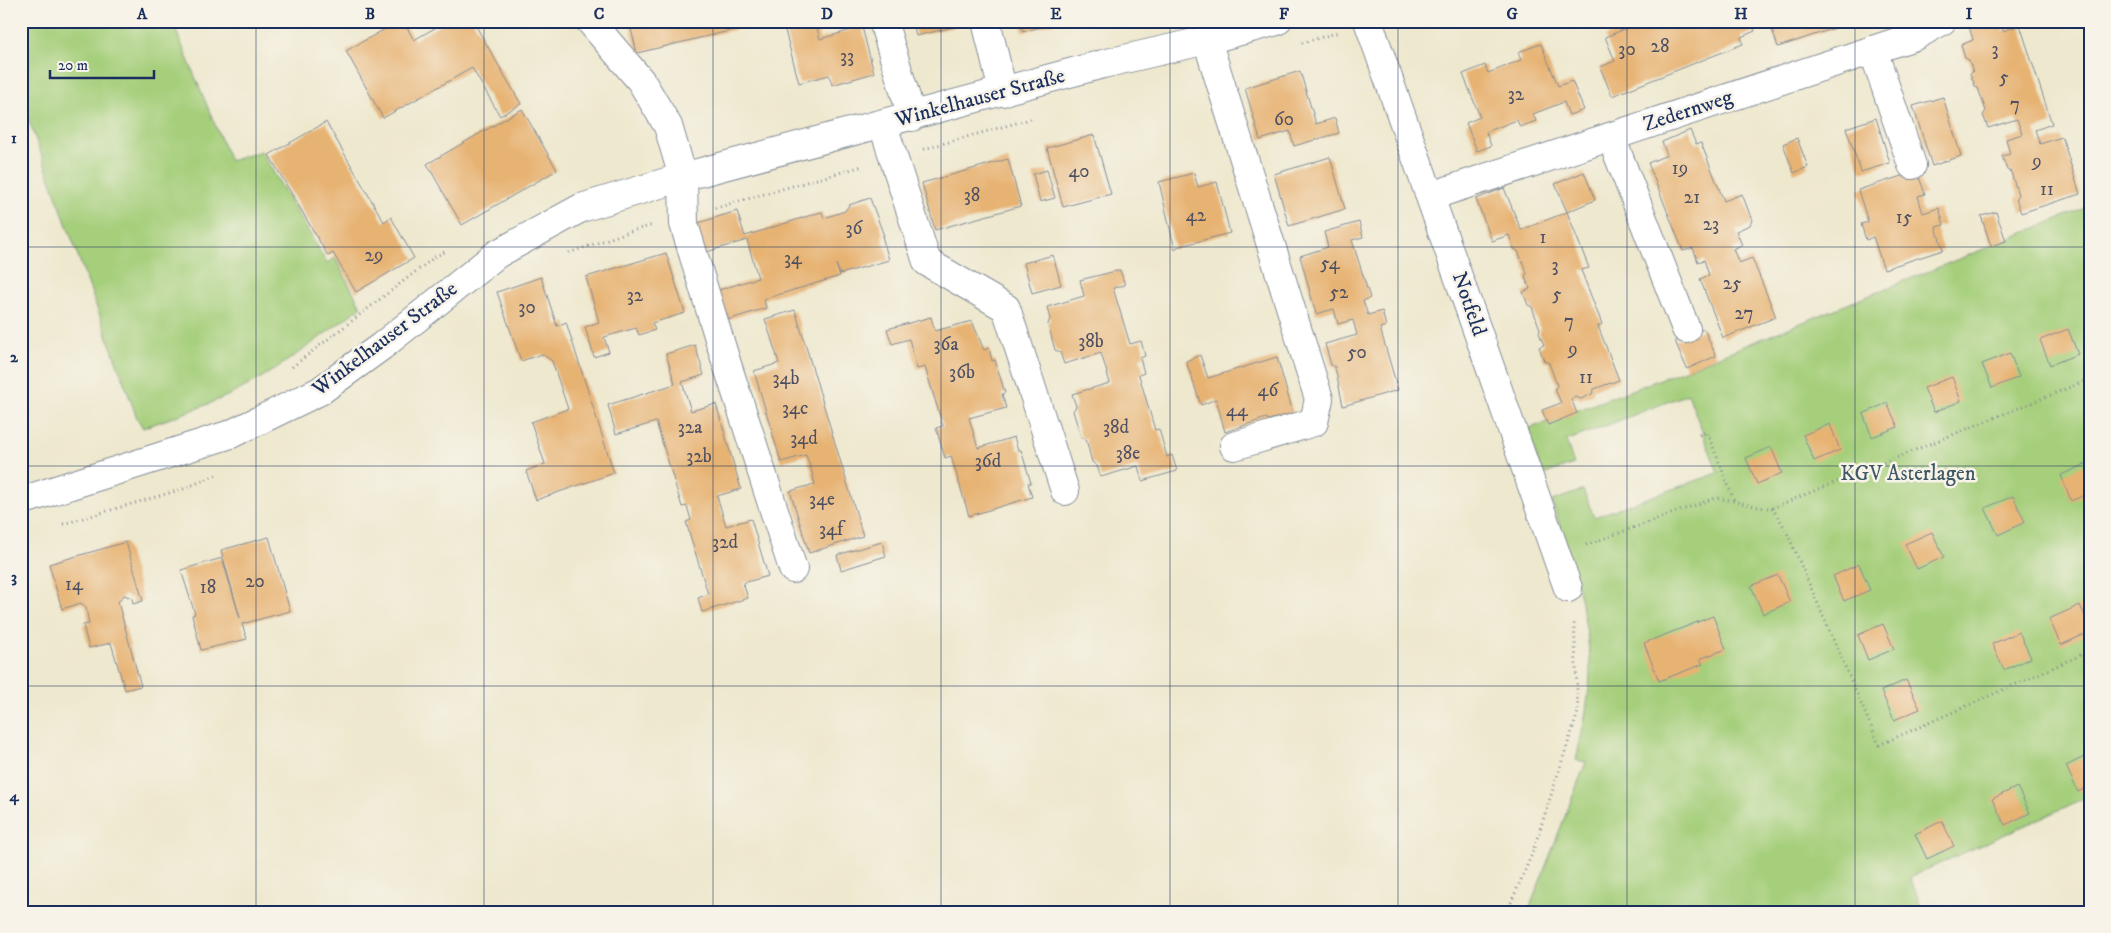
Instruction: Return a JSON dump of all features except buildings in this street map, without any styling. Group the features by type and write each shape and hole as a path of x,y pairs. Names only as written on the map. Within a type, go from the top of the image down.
{"street":[{"path":"590,21 641,81 668,126 682,177 684,224 793,568"},
{"path":"883,21 912,117"},
{"path":"986,21 1003,92"},
{"name":"Winkelhauser Straße","path":"21,501 231,434 320,391 382,346 497,254 581,208 682,177 912,117 1103,64 1207,40 1277,21"},
{"name":"Notfeld","path":"1368,21 1568,588"},
{"name":"Zedernweg","path":"1431,196 1915,36 1942,21"},
{"path":"1207,40 1319,399 1314,422 1234,446"},
{"path":"1873,50 1912,165"},
{"path":"883,124 927,262 1006,308 1065,492"},
{"path":"1611,136 1686,329"}],"path":[{"path":"1557,555 1712,499 1724,498 1759,508 1772,508 2090,379"},
{"path":"1699,434 1707,432 1734,500"},
{"path":"1772,508 1786,528 1879,746 2090,651"},
{"path":"1507,912 1532,854 1578,712 1574,617 1568,588"}],"green space":[{"path":"36,21 172,21 230,161 261,151 327,263 335,258 361,307 291,358 247,386 209,404 143,428 137,418 21,99 21,26"},
{"name":"KGV Asterlagen","path":"2090,206 2090,796 1910,877 1923,912 1528,912 1586,762 1576,760 1589,686 1590,661 1588,640 1576,580 1552,501 1583,490 1594,517 1718,473 1688,394 1566,441 1574,464 1542,475 1528,429 1687,369"}]}
